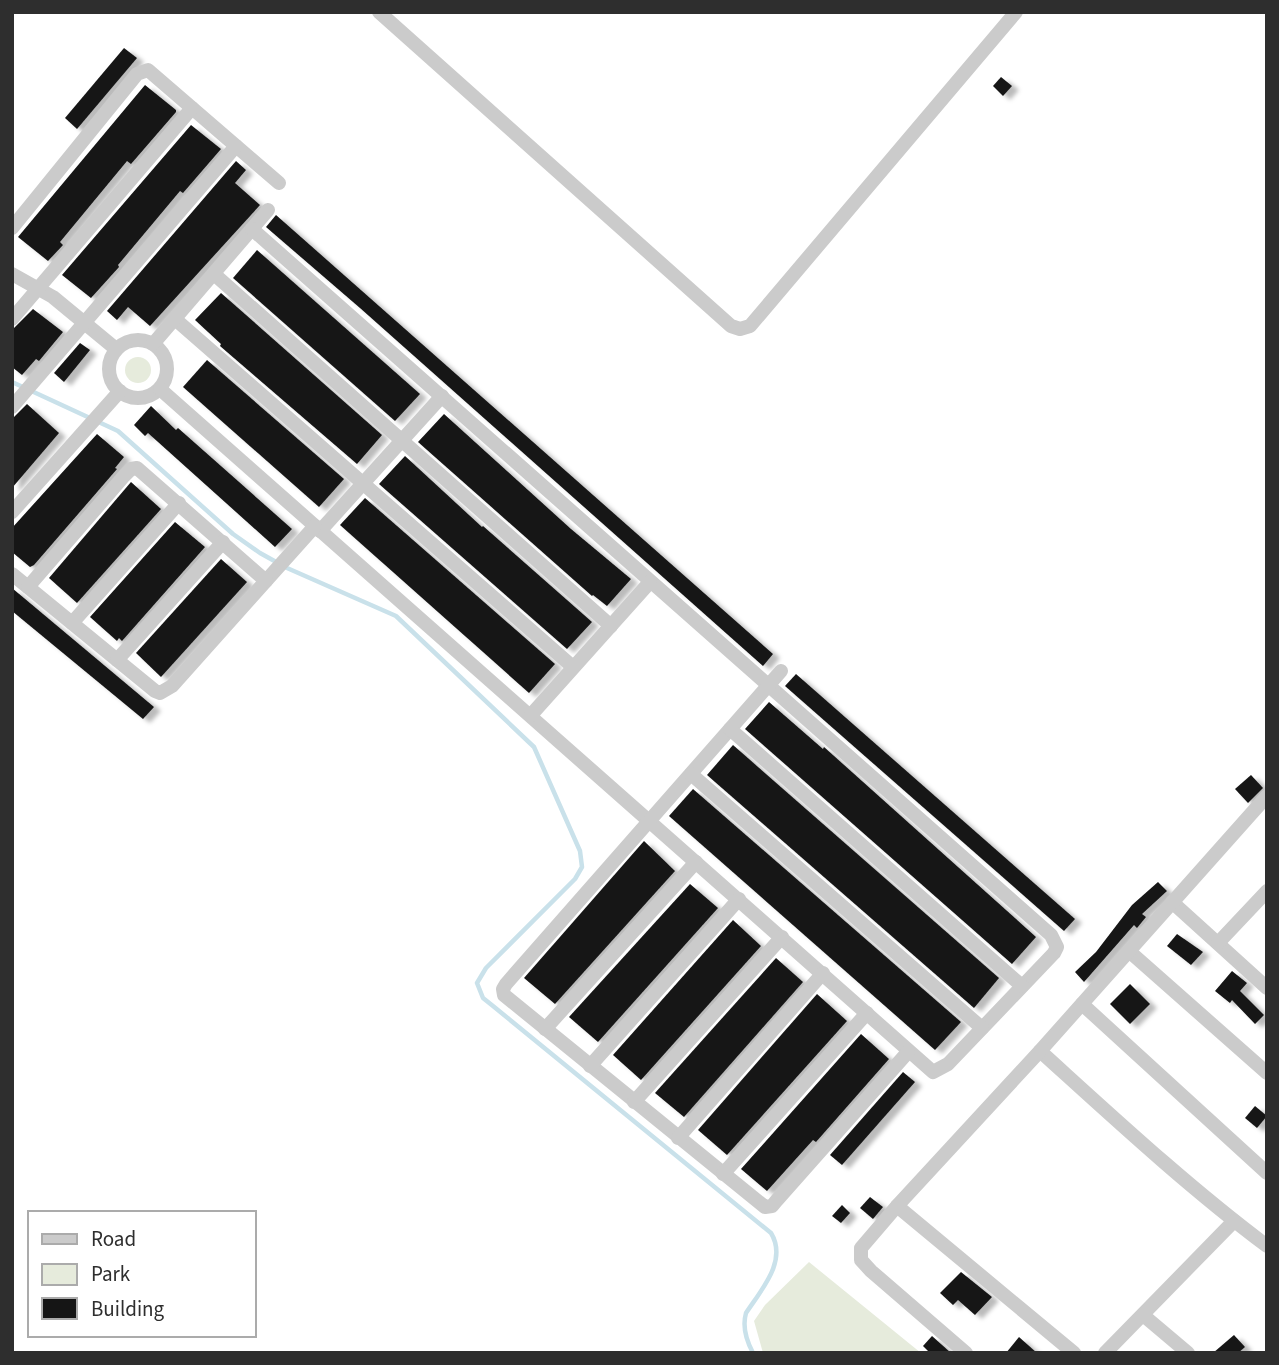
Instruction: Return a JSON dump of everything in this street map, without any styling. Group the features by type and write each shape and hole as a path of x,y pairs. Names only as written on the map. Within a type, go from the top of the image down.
{"street":[{"path":"379,12 731,326 740,329 750,326 1016,12"},
{"path":"12,228 137,74 148,70 279,183"},
{"path":"12,318 192,108"},
{"path":"12,407 236,146"},
{"path":"153,344 268,211"},
{"path":"160,388 933,1072 948,1064 1057,947 1051,935 252,229"},
{"path":"12,274 39,288 116,349"},
{"path":"214,274 611,626"},
{"path":"175,319 573,667"},
{"path":"132,340 153,344 163,354 167,363 165,381 152,395 132,398 120,391 110,378 109,368 116,349 132,340"},
{"path":"12,512 120,391"},
{"path":"12,574 155,691 166,691 276,570 363,483 442,396"},
{"path":"28,587 131,469 142,471 223,542 276,570"},
{"path":"72,623 179,503"},
{"path":"117,660 223,542"},
{"path":"531,715 650,582"},
{"path":"781,671 503,989 508,999 765,1208 772,1206 908,1052"},
{"path":"730,729 1022,986"},
{"path":"691,774 982,1028"},
{"path":"966,1353 861,1260 861,1248 1041,1051 1267,796"},
{"path":"545,1029 696,862"},
{"path":"1218,943 1267,891"},
{"path":"590,1066 739,899"},
{"path":"1172,902 1267,988"},
{"path":"634,1102 782,937"},
{"path":"1130,951 1267,1073"},
{"path":"678,1138 823,973"},
{"path":"1083,1004 1267,1173"},
{"path":"723,1174 867,1013"},
{"path":"1041,1051 1135,1137 1234,1221 1267,1245"},
{"path":"897,1206 1074,1353"},
{"path":"1105,1353 1234,1221"},
{"path":"1143,1315 1188,1353"}],"green space":[{"path":"138,357 147,361 151,370 147,379 138,383 129,379 125,370 129,361"},
{"path":"809,1262 921,1353 763,1353 754,1321 765,1305"}],"building":[{"path":"124,48 137,58 77,129 65,118"},
{"path":"1001,77 1012,86 1003,96 993,86"},
{"path":"145,85 176,112 131,164 127,161 60,242 63,245 48,261 18,237"},
{"path":"191,125 221,149 183,193 180,191 91,298 62,275"},
{"path":"236,161 246,170 235,183 260,205 150,326 128,307 117,320 107,311"},
{"path":"276,215 773,654 763,666 266,227"},
{"path":"257,250 420,394 395,421 233,278"},
{"path":"221,293 382,435 357,464 220,346 221,344 195,320"},
{"path":"33,309 63,332 39,361 36,359 22,375 12,367 12,330"},
{"path":"80,343 90,350 64,382 54,373"},
{"path":"207,360 344,479 319,507 183,387"},
{"path":"27,404 59,433 12,488 12,419"},
{"path":"151,406 292,529 275,547 148,433 145,436 134,425"},
{"path":"444,414 571,529 631,579 607,606 592,596 418,442"},
{"path":"97,434 124,457 115,468 117,469 30,567 12,552 12,528"},
{"path":"405,456 592,622 567,649 379,484"},
{"path":"131,482 161,509 77,603 49,578"},
{"path":"365,498 555,664 529,693 340,525"},
{"path":"175,522 205,547 122,641 119,638 117,641 90,617"},
{"path":"221,559 247,582 161,677 136,653"},
{"path":"12,588 154,707 143,719 12,611"},
{"path":"796,674 1075,919 1064,931 785,686"},
{"path":"769,702 823,749 824,747 1036,937 1012,964 745,729"},
{"path":"733,745 999,978 974,1008 707,775"},
{"path":"1251,775 1263,788 1248,803 1235,789"},
{"path":"693,789 961,1022 935,1050 669,816"},
{"path":"644,841 675,871 555,1004 524,978"},
{"path":"1158,882 1167,891 1142,914 1146,917 1137,928 1134,925 1084,982 1075,972 1096,952 1132,905"},
{"path":"690,884 718,908 598,1042 569,1017"},
{"path":"733,920 761,946 641,1080 613,1055"},
{"path":"1177,934 1203,952 1191,965 1167,946"},
{"path":"776,958 803,982 684,1117 655,1093"},
{"path":"1232,971 1247,983 1240,991 1264,1015 1255,1024 1232,1000 1230,1003 1215,991"},
{"path":"1130,984 1150,1004 1130,1024 1110,1004"},
{"path":"817,994 847,1021 727,1155 698,1130"},
{"path":"861,1034 889,1059 816,1142 813,1140 767,1191 741,1169"},
{"path":"903,1072 915,1082 842,1165 830,1155"},
{"path":"1255,1106 1267,1116 1257,1128 1245,1118"},
{"path":"870,1197 883,1207 873,1219 860,1208"},
{"path":"842,1205 850,1213 841,1223 832,1216"},
{"path":"961,1272 992,1297 975,1315 958,1300 953,1305 940,1293"},
{"path":"1234,1335 1245,1347 1238,1353 1213,1353"},
{"path":"932,1336 951,1353 930,1353 923,1346"},
{"path":"1019,1337 1037,1353 1006,1353"}],"waterway":[{"path":"12,382 118,431 233,534 260,553 287,568 396,616 534,747 580,851 582,867 575,879 486,968 477,983 483,998 771,1233 775,1244 775,1265 746,1313 744,1323 753,1353"}]}
